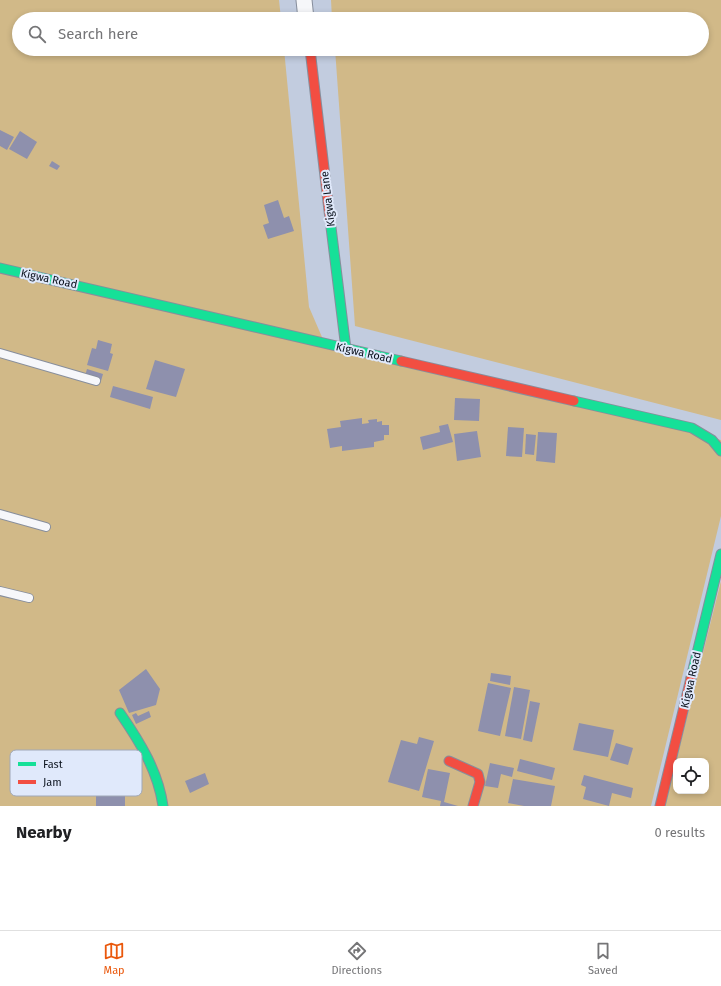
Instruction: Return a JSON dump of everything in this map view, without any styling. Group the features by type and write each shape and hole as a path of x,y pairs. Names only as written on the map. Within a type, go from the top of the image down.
{"street":[{"path":"304,0 305,12"},
{"name":"Kigwa Lane","path":"311,56 346,349"},
{"name":"Kigwa Road","path":"0,268 692,428 712,440 721,451"},
{"name":"Kigwa Road","path":"660,806 721,554"},
{"path":"120,713 137,737 158,781 163,806"},
{"path":"449,761 478,774 480,782 473,806"}],"lane":[{"path":"0,353 96,381"},
{"path":"0,514 46,527"},
{"path":"0,591 29,598"}],"shaded area":[{"path":"0,0 279,0 280,12 12,12 12,56 285,56 309,307 325,344 721,440 721,516 651,806 0,806"},
{"path":"331,0 721,0 721,420 355,326 336,56 709,56 709,12 332,12"},
{"path":"721,581 721,806 665,806 673,775 673,794 709,794 709,758 677,758"}],"building":[{"path":"0,130 14,137 7,150 0,146"},
{"path":"20,131 37,142 27,159 9,149"},
{"path":"52,161 60,166 57,170 49,166"},
{"path":"278,200 284,218 289,216 294,231 268,239 263,225 269,223 264,205"},
{"path":"98,340 112,344 110,353 113,354 108,371 87,365 92,348 96,349"},
{"path":"155,360 185,369 176,397 146,389"},
{"path":"87,369 103,374 101,381 85,376"},
{"path":"113,386 153,397 150,409 110,397"},
{"path":"455,398 480,399 479,421 454,420"},
{"path":"362,418 362,424 369,423 368,420 377,419 377,422 382,421 382,425 389,425 389,435 384,435 384,440 374,442 374,447 342,451 342,446 330,448 327,429 341,427 340,421"},
{"path":"448,424 453,442 423,450 420,437 440,432 439,426"},
{"path":"508,427 524,428 522,457 506,456"},
{"path":"477,431 481,457 457,461 454,434"},
{"path":"538,432 557,433 555,463 536,461"},
{"path":"526,434 536,435 534,455 525,454"},
{"path":"146,669 160,689 156,705 129,713 119,690"},
{"path":"491,673 511,676 510,685 490,681"},
{"path":"488,683 511,688 500,736 478,731"},
{"path":"514,687 530,690 521,739 505,736"},
{"path":"530,701 540,703 532,742 523,740"},
{"path":"149,711 151,717 136,724 132,715 136,713 138,716"},
{"path":"579,723 614,730 608,757 573,750"},
{"path":"419,737 434,741 419,791 388,782 401,740 417,744"},
{"path":"616,743 633,748 628,765 610,760"},
{"path":"520,759 555,768 552,780 517,771"},
{"path":"490,763 514,768 512,777 501,774 498,788 485,786"},
{"path":"428,769 450,773 444,802 458,806 440,806 441,801 422,797"},
{"path":"205,773 209,784 190,793 185,781"},
{"path":"584,775 633,788 631,798 612,793 609,806 583,799 586,787 581,785"},
{"path":"513,779 555,786 551,806 524,806 508,803"},
{"path":"96,796 125,796 125,806 96,806"}],"traffic: fast":[{"path":"330,219 346,349"},
{"path":"0,268 401,361"},
{"path":"574,401 692,428 712,440 721,451"},
{"path":"691,678 721,554"},
{"path":"120,713 147,757 161,793 163,806"}],"traffic: jam":[{"path":"311,56 330,219"},
{"path":"401,361 574,401"},
{"path":"660,806 691,678"},
{"path":"449,761 478,774 480,782 473,806"}]}
